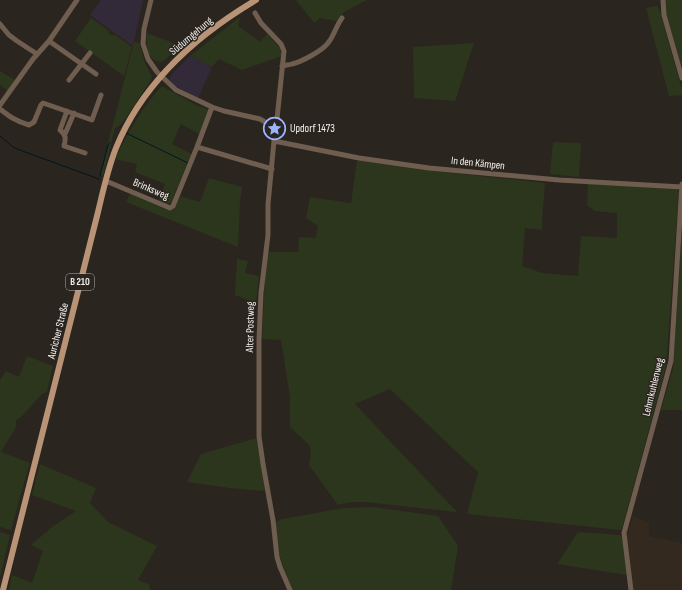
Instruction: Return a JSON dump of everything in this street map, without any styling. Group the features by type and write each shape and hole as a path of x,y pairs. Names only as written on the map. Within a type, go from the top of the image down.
{"main road":[{"name":"Südumgehung","path":"161,76 202,37 256,0"},
{"name":"Auricher Straße","path":"3,590 106,181 116,148 134,111 161,76"}],"street":[{"path":"0,105 37,54 49,41 77,0"},
{"path":"151,0 144,29 143,44 148,59 161,76 176,90 212,107 260,119 270,126 277,119 284,51 283,47 261,23 255,13"},
{"path":"663,0 664,15 682,78"},
{"path":"282,66 299,62 323,48 328,44 342,18"},
{"path":"0,24 9,35 37,54"},
{"path":"49,41 96,74"},
{"path":"69,80 90,53"},
{"path":"0,109 12,119 28,125 34,122 43,103 92,120 101,94"},
{"name":"Brinksweg","path":"106,181 170,208 173,206 212,107"},
{"path":"65,134 60,130 67,111"},
{"path":"74,113 65,134 66,139 64,146 85,153"},
{"name":"Alter Postweg","path":"270,126 274,134 274,141 268,204 268,235 261,293 259,340 259,436 273,520 277,557 290,590"},
{"name":"In den Kämpen","path":"274,141 360,158 429,168 560,180 682,185"},
{"path":"197,147 272,169"},
{"name":"Lehmkuhlenweg","path":"631,590 624,533 671,361 682,185"}],"shaded area":[{"path":"101,0 143,0 133,46 90,15"},
{"path":"190,56 212,67 198,98 173,85 170,80 173,73"},
{"path":"633,516 649,522 649,536 682,543 682,590 634,590 627,536"}],"green space":[{"path":"296,0 367,0 344,12 336,21 319,18 315,23"},
{"path":"665,0 682,0 682,69 666,14"},
{"path":"657,6 660,11 682,90 682,95 669,96 646,8"},
{"path":"240,17 238,26 260,42 267,34 280,48 282,56 242,70 219,59 212,67 190,56"},
{"path":"91,18 109,31 108,33 113,36 114,34 132,47 124,76 75,41"},
{"path":"147,33 181,46 162,62 157,61 150,56 148,52"},
{"path":"134,42 139,43 145,63 152,77 123,122 115,128 103,176 100,175"},
{"path":"474,43 455,101 414,98 413,47"},
{"path":"0,71 15,80 8,91 0,85"},
{"path":"162,86 196,105 209,110 199,134 181,124 172,144 191,154 171,203 165,205 158,202 165,184 135,172 137,164 115,159 142,111"},
{"path":"553,142 581,143 579,177 550,174"},
{"path":"357,161 370,161 442,172 545,183 542,230 525,228 522,266 542,273 578,276 581,236 617,238 617,213 595,211 587,205 588,183 677,189 679,192 666,366 621,530 467,514 478,472 390,389 355,404 457,512 365,502 351,502 338,505 309,465 311,452 309,445 290,427 290,397 281,340 262,339 266,252 298,252 299,237 316,238 318,226 306,218 310,197 351,203"},
{"path":"209,178 242,187 238,247 126,202 130,194 168,210 174,209 180,196 200,202"},
{"path":"682,221 682,410 661,410 673,369"},
{"path":"237,259 248,261 245,273 259,276 256,303 235,295"},
{"path":"27,356 53,366 47,392 42,394 21,417 16,420 16,427 1,452 30,463 10,530 0,527 0,380 6,371 19,377"},
{"path":"257,438 265,491 187,482 201,454"},
{"path":"40,464 96,488 90,503 108,522 157,546 138,580 149,584 150,590 9,590 12,575 32,583 43,551 31,545 52,527 76,511 32,495"},
{"path":"374,507 438,516 458,546 451,590 293,590 283,567 279,553 275,527 276,522 282,519 344,508"},
{"path":"0,532 10,535 0,577"},
{"path":"578,532 620,535 622,538 627,575 557,564"}],"waterway":[{"path":"126,133 188,163"},
{"path":"0,136 17,149 99,180"},
{"path":"100,176 108,145 110,143"}],"place":[{"name":"Updorf 1473","path":"275,128"}]}
